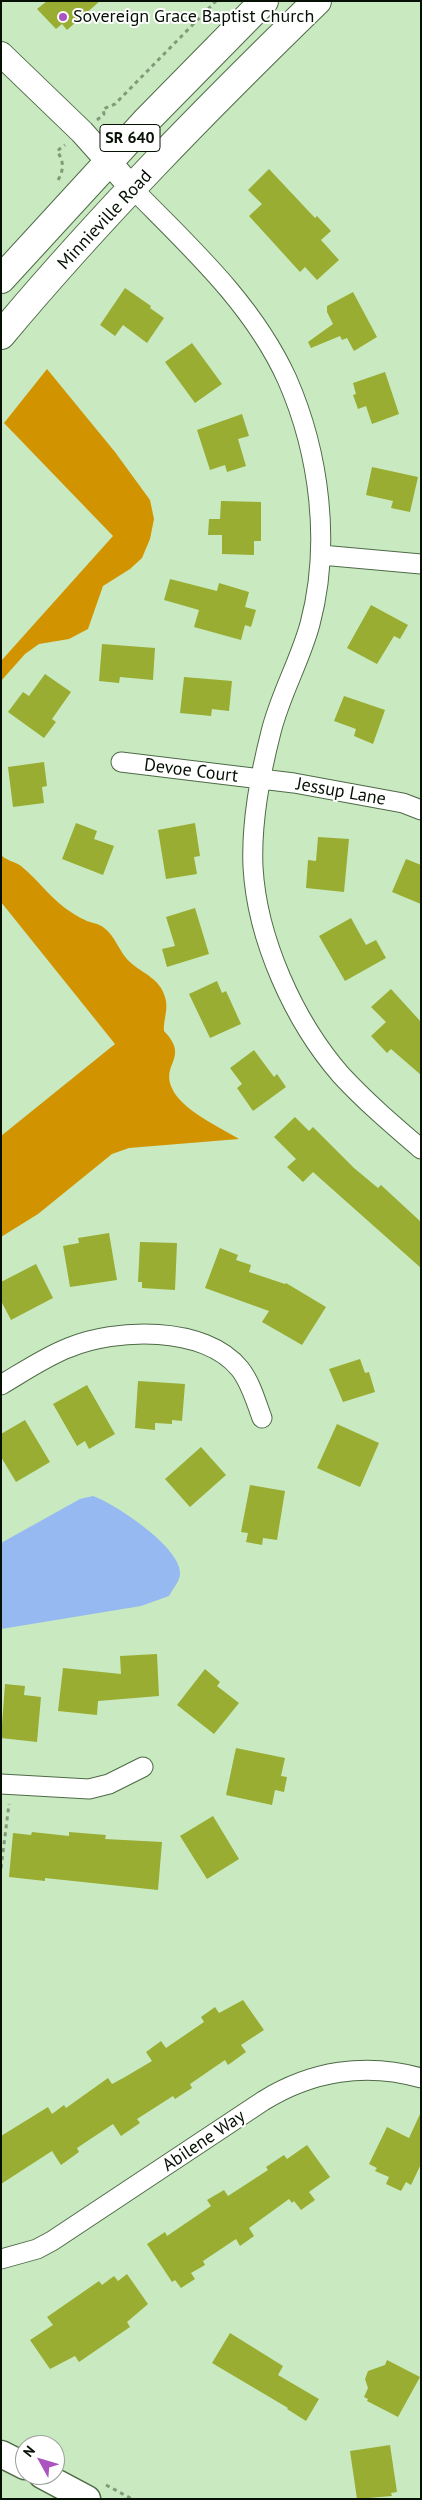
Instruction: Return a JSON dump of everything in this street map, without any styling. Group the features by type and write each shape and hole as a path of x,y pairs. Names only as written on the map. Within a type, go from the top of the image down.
{"main road":[{"name":"Minnieville Road","path":"1,279 109,162 264,1"},
{"name":"Minnieville Road","path":"1,335 133,189 250,66 316,1"},
{"path":"1,2454 15,2461"},
{"path":"61,2485 87,2499"}],"street":[{"path":"1,54 109,162 206,264 246,311 268,342 280,365 302,418 314,466 319,498 320,556 310,624 271,731 255,813 253,867 263,921 283,983 305,1024 340,1073 368,1103 421,1149"},
{"path":"320,556 421,564"},
{"name":"Devoe Court","path":"121,762 261,780"},
{"name":"Jessup Lane","path":"261,780 403,803 421,810"},
{"path":"1,1385 66,1348 84,1342 124,1334 160,1334 192,1340 231,1360 246,1378 262,1418"},
{"path":"1,1784 89,1789 109,1784 143,1767"},
{"name":"Abilene Way","path":"1,2259 37,2249 67,2232 263,2101 290,2086 318,2076 365,2070 394,2071 421,2078"}],"path":[{"path":"104,114 103,109 115,104 216,1"},
{"path":"53,186 62,172 62,162 57,151 62,148"},
{"path":"1,1868 9,1804"}],"shaded area":[{"path":"47,369 115,452 150,500 154,519 150,539 142,558 130,569 103,586 88,629 69,639 39,644 25,654 1,681 1,661 113,536 4,423"},
{"path":"1,855 21,866 65,908 82,919 103,927 111,935 127,959 155,981 163,991 166,1001 164,1031 175,1048 170,1079 176,1096 212,1124 239,1139 129,1148 112,1154 38,1214 1,1237 1,1136 115,1044 1,902"}],"water":[{"path":"93,1496 131,1517 160,1540 171,1553 178,1564 180,1575 169,1596 141,1606 1,1629 1,1543 80,1499"}],"building":[{"name":"Sovereign Grace Baptist Church","path":"47,1 100,1 67,30 62,24 56,29 37,9"},
{"path":"269,169 315,218 317,216 331,231 321,240 339,260 317,280 305,267 300,272 249,216 262,204 248,190"},
{"path":"125,288 151,306 150,308 164,318 147,343 123,325 115,336 100,325"},
{"path":"353,292 377,337 354,351 347,338 342,340 340,336 311,348 308,342 333,324 327,312 327,306"},
{"path":"192,343 222,384 195,403 165,362"},
{"path":"385,372 399,414 372,424 366,406 358,409 353,395 356,394 353,383"},
{"path":"242,414 249,436 238,439 246,466 227,472 225,465 210,470 197,430"},
{"path":"372,467 418,477 410,512 391,508 393,501 366,495"},
{"path":"221,501 261,502 261,541 254,541 254,555 222,554 222,535 208,535 209,519 220,519"},
{"path":"170,579 217,591 219,583 249,592 245,607 256,610 251,627 245,625 241,640 194,627 199,610 164,600"},
{"path":"371,605 408,625 400,639 394,636 377,664 347,648"},
{"path":"102,644 155,648 153,680 120,677 119,683 99,681"},
{"path":"45,674 71,692 52,719 56,722 44,738 8,712 23,692 29,696"},
{"path":"184,677 232,681 229,711 212,709 211,716 180,713"},
{"path":"344,696 385,710 373,744 354,736 356,729 334,721"},
{"path":"44,762 47,786 42,787 44,803 13,807 8,767"},
{"path":"76,823 97,831 94,839 114,846 103,875 62,859"},
{"path":"195,823 200,856 194,857 197,874 166,879 158,830"},
{"path":"318,837 349,839 344,892 306,888 308,860 316,861"},
{"path":"406,859 421,865 421,904 392,892"},
{"path":"195,908 209,954 167,967 162,949 175,946 166,917"},
{"path":"351,918 366,945 376,940 386,958 345,981 319,936"},
{"path":"217,981 222,993 226,991 241,1024 210,1038 189,994"},
{"path":"391,989 421,1022 421,1075 391,1049 387,1053 371,1036 386,1022 371,1007"},
{"path":"254,1050 274,1077 277,1074 286,1087 253,1111 237,1088 242,1084 230,1068"},
{"path":"295,1117 309,1131 313,1127 354,1168 378,1188 381,1185 421,1222 421,1268 313,1172 303,1182 287,1167 296,1159 274,1137"},
{"path":"109,1233 117,1280 70,1287 63,1246 79,1243 78,1238"},
{"path":"140,1242 177,1243 175,1290 142,1288 142,1282 138,1282"},
{"path":"220,1248 238,1255 236,1260 251,1265 249,1272 286,1283 326,1307 302,1345 262,1322 269,1311 205,1288"},
{"path":"36,1264 53,1298 11,1320 1,1301 1,1282"},
{"path":"360,1359 365,1373 369,1372 375,1392 343,1402 329,1369"},
{"path":"138,1381 185,1384 182,1421 172,1420 172,1424 155,1423 155,1430 135,1428"},
{"path":"87,1385 115,1434 89,1449 85,1441 77,1446 53,1404"},
{"path":"25,1420 50,1462 16,1482 1,1457 1,1434"},
{"path":"337,1424 379,1443 360,1487 317,1468"},
{"path":"201,1447 226,1475 190,1507 165,1479"},
{"path":"250,1485 285,1491 277,1540 263,1538 262,1545 246,1542 248,1533 241,1532"},
{"path":"157,1654 159,1696 98,1701 97,1715 58,1711 63,1668 121,1674 120,1656"},
{"path":"205,1669 220,1682 217,1686 239,1703 214,1734 177,1705"},
{"path":"5,1684 25,1686 24,1695 41,1697 37,1742 1,1738"},
{"path":"236,1748 285,1758 281,1776 287,1777 284,1792 275,1790 272,1805 226,1795"},
{"path":"213,1816 239,1859 207,1879 180,1836"},
{"path":"32,1832 69,1836 69,1832 106,1835 105,1839 162,1842 158,1890 45,1878 45,1881 9,1877 13,1833 31,1835"},
{"path":"243,2000 264,2030 241,2045 246,2052 228,2065 225,2060 190,2084 192,2088 175,2099 173,2096 137,2119 140,2123 121,2136 113,2124 77,2148 79,2152 61,2165 52,2151 1,2184 1,2136 48,2107 52,2114 64,2105 66,2108 108,2078 112,2084 125,2077 152,2061 146,2052 161,2041 166,2048 204,2022 201,2017 215,2007 219,2013"},
{"path":"421,2112 421,2164 411,2185 406,2182 401,2191 386,2184 389,2177 375,2171 377,2168 369,2164 387,2127 409,2138"},
{"path":"307,2145 330,2177 309,2192 315,2200 301,2210 294,2201 292,2203 289,2199 249,2228 254,2236 240,2246 236,2239 203,2261 205,2265 191,2273 195,2279 181,2288 175,2280 172,2282 147,2244 165,2232 167,2236 211,2206 207,2200 224,2190 228,2196 268,2170 266,2167 284,2155 287,2159"},
{"path":"127,2274 148,2304 127,2322 130,2327 79,2362 75,2356 50,2369 30,2340 53,2325 47,2317 99,2281 102,2285 114,2276 118,2281"},
{"path":"230,2333 283,2366 278,2375 319,2399 306,2421 288,2408 212,2363"},
{"path":"387,2360 420,2377 398,2417 367,2401 368,2399 364,2397 368,2388 365,2379 368,2371 385,2365"},
{"path":"390,2445 397,2492 391,2493 392,2496 357,2499 350,2451"}],"place":[{"name":"Sovereign Grace Baptist Church","path":"63,17"}]}
